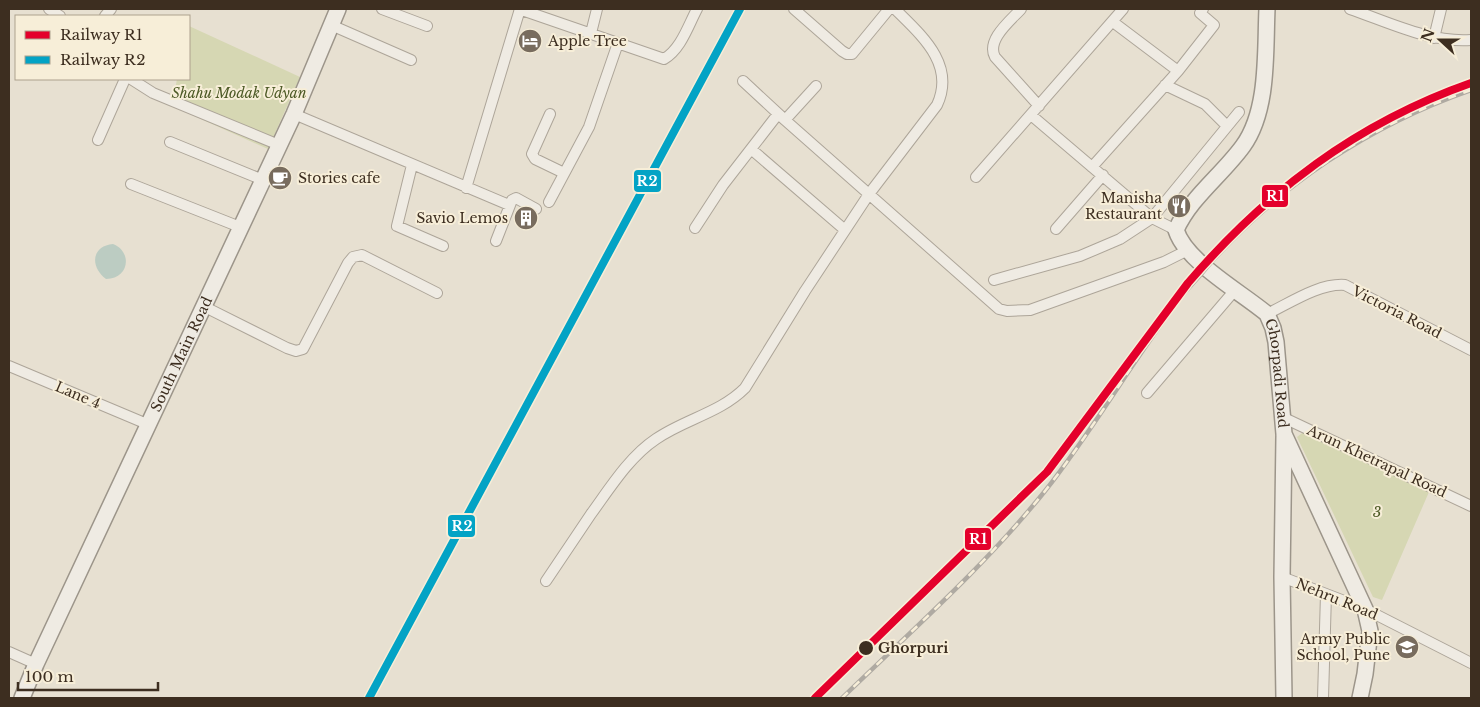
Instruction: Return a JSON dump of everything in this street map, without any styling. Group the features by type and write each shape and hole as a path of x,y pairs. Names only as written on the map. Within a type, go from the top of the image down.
{"main road":[{"name":"South Main Road","path":"22,698 147,424 294,114 338,9"},
{"path":"1176,230 1184,215 1243,146 1258,114 1262,97 1267,9"},
{"name":"Ghorpadi Road","path":"1176,230 1178,237 1198,261 1267,314 1273,328 1276,342 1284,434 1366,609 1370,631 1360,698"},
{"path":"1284,434 1282,577 1284,698"}],"street":[{"path":"382,9 427,26"},
{"path":"466,188 519,9 664,59 672,55 678,47 697,9"},
{"path":"591,33 597,9"},
{"path":"794,9 847,54 852,54 858,48 889,9"},
{"path":"546,581 611,486 637,455 656,439 734,399 745,388 868,194 937,104 941,96 943,84 941,68 933,48 895,9"},
{"path":"1021,9 993,42 992,51 995,57 1039,106"},
{"path":"976,177 1123,9"},
{"path":"1092,167 1178,71 1214,25 1200,13 1203,9"},
{"path":"1350,9 1434,38 1458,41 1471,40"},
{"path":"1434,38 1441,9"},
{"path":"1113,22 1178,71"},
{"path":"331,25 411,60"},
{"path":"549,202 589,127 618,42"},
{"path":"98,140 125,80"},
{"path":"133,80 152,93 279,145"},
{"path":"743,81 994,305 1007,311 1030,310 1164,262 1188,250"},
{"path":"1165,85 1206,104 1227,126"},
{"path":"695,228 723,185 751,149 816,86"},
{"path":"994,280 1080,256 1120,239 1152,218 1239,112"},
{"path":"294,114 509,205"},
{"path":"550,114 532,154 535,159 564,173"},
{"path":"1031,115 1152,218 1176,230"},
{"path":"170,142 263,180"},
{"path":"751,149 845,230"},
{"path":"412,165 397,226 443,246"},
{"path":"1056,229 1103,176"},
{"path":"131,184 240,227"},
{"path":"496,241 512,200 516,198 536,209"},
{"path":"203,306 286,348 296,351 303,348 353,257 362,255 437,293"},
{"name":"Victoria Road","path":"1267,314 1323,287 1334,284 1345,285 1471,350"},
{"path":"1147,393 1235,290"},
{"name":"Lane 4","path":"9,366 147,424"},
{"name":"Arun Khetrapal Road","path":"1282,417 1471,506"},
{"name":"Nehru Road","path":"1282,577 1366,609 1471,663"},
{"path":"1323,698 1326,594"},
{"path":"9,652 36,664"}],"green space":[{"name":"Shahu Modak Udyan","path":"190,26 300,77 268,149 172,106 177,80 190,80"},
{"name":"3","path":"1306,430 1429,492 1382,600 1373,597 1297,437"}],"shaded area":[{"path":"113,244 124,253 126,264 120,275 106,279 97,269 95,258 100,249"}],"railway":[{"path":"842,698 946,598 1022,519 1063,467 1181,297 1235,238 1264,210 1328,161 1397,121 1471,90"}],"rail line":[{"name":"R2","path":"369,698 740,9"},
{"name":"R1","path":"815,698 1047,472 1188,283 1249,219 1282,190 1352,140 1390,118 1429,99 1471,83"}],"place":[{"name":"Apple Tree","path":"530,41"},
{"name":"Stories cafe","path":"280,178"},
{"name":"Manisha Restaurant","path":"1179,206"},
{"name":"Savio Lemos","path":"526,218"},
{"name":"Army Public School, Pune","path":"1407,647"},
{"name":"Ghorpuri","path":"866,648"}]}
